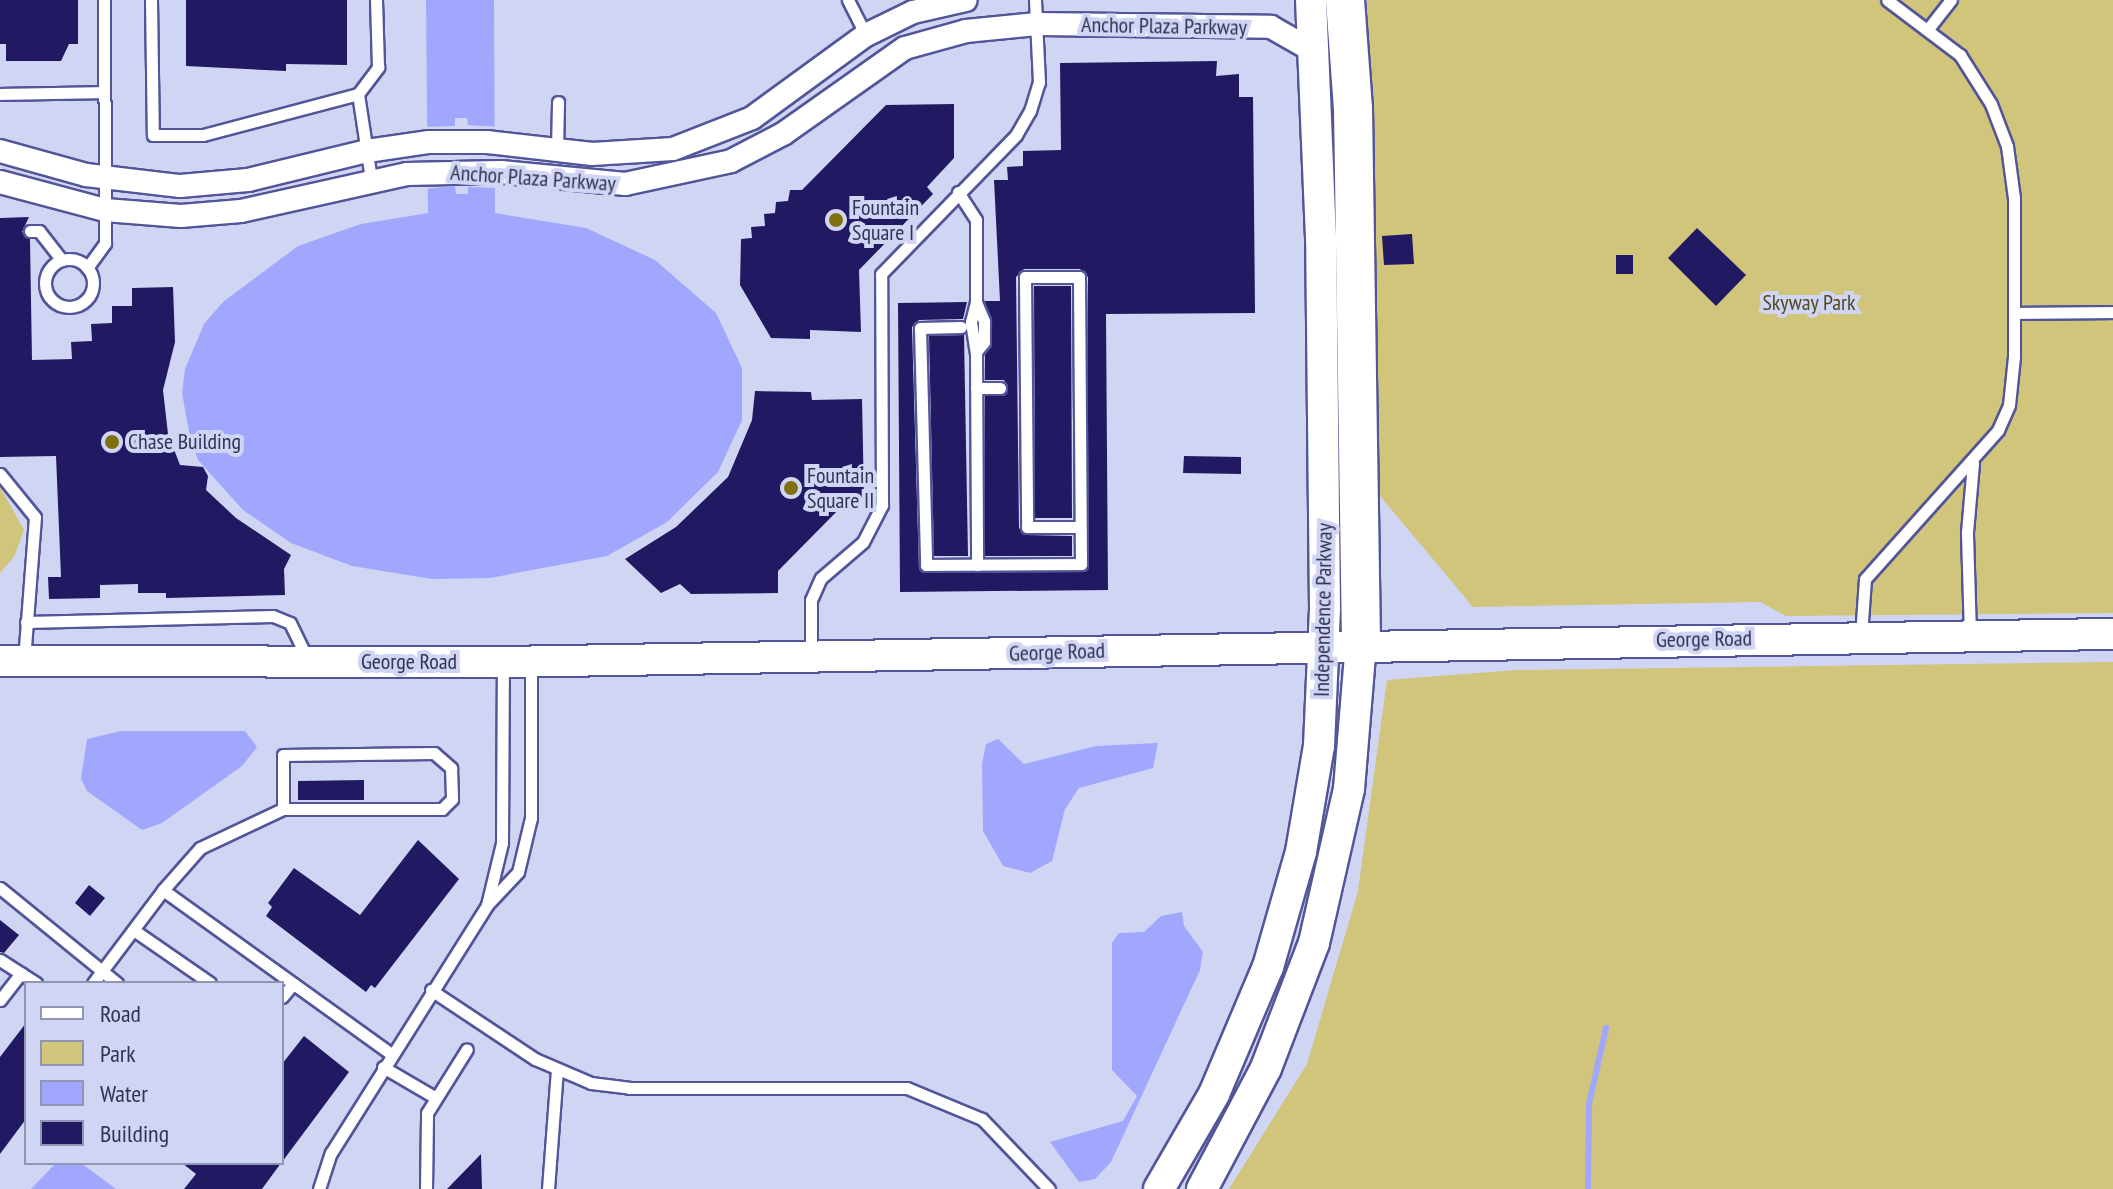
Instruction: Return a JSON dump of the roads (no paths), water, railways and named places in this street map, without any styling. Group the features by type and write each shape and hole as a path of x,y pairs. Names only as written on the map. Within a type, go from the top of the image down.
{"highway":[{"path":"1343,644 1353,109 1345,0"}],"street":[{"name":"Anchor Plaza Parkway","path":"0,151 104,179 163,185 231,183 404,145 520,145 557,151 648,152 713,136 771,106 866,35 913,12 966,0"},
{"name":"Independence Parkway","path":"1202,1189 1266,1068 1314,943 1349,789 1311,0"},
{"name":"Anchor Plaza Parkway","path":"0,182 105,210 181,216 241,211 371,179 407,174 517,173 599,185 696,173 783,134 905,48 966,31 1037,24 1271,27 1315,52"},
{"name":"George Road","path":"12,661 517,662 811,658 1343,644 2113,634"},
{"name":"Independence Parkway","path":"1159,1189 1230,1063 1278,939 1343,644"}],"lane":[{"path":"87,268 105,243 104,0"},
{"path":"151,0 153,135 203,135 358,94 378,67 376,0"},
{"path":"848,0 866,35"},
{"path":"811,658 811,600 821,578 863,542 882,505 881,274 1016,135 1030,111 1039,82 1035,0"},
{"path":"1861,637 1865,579 1948,483 1973,463 1998,430 2009,405 2014,313 2014,198 2007,146 1991,104 1960,55 1887,0"},
{"path":"1928,29 1951,0"},
{"path":"0,94 104,92"},
{"path":"358,94 371,179"},
{"path":"557,151 558,102"},
{"path":"958,192 976,220 976,302 971,322 976,352 977,565"},
{"path":"30,231 39,231 62,260 87,268 93,282 86,300 62,307 49,298 45,285 48,271 62,260"},
{"path":"961,327 920,328 926,565 1081,564 1079,277 1025,277 1027,527 1080,527"},
{"path":"2014,313 2113,312"},
{"path":"976,388 1000,388"},
{"path":"1970,636 1967,532 1973,463"},
{"path":"0,474 35,517 26,622 12,661"},
{"path":"26,622 273,616 290,623 309,662"},
{"path":"487,905 502,843 517,662"},
{"path":"319,1189 331,1153 431,990 487,905 518,872 531,818 517,662"},
{"path":"95,981 163,890 200,848 283,809 442,809 452,799 451,768 434,753 283,755 283,809"},
{"path":"0,888 115,981"},
{"path":"163,890 391,1054"},
{"path":"135,931 207,981"},
{"path":"0,960 33,981"},
{"path":"0,1000 21,973"},
{"path":"284,995 293,984"},
{"path":"431,990 557,1070 591,1083 629,1088 907,1088 982,1119 1049,1189"},
{"path":"426,1189 427,1113 467,1049"},
{"path":"383,1067 436,1098"},
{"path":"548,1189 557,1070"}],"water":[{"path":"426,0 494,0 495,213 586,228 655,260 716,313 742,368 742,420 718,472 667,522 607,556 490,578 432,579 352,566 291,543 243,510 198,460 190,437 182,393 185,369 204,324 223,302 298,246 361,224 428,213"},
{"path":"121,731 245,731 257,747 242,766 162,823 142,830 87,791 81,779 87,739"},
{"path":"998,739 1024,764 1096,746 1158,743 1153,768 1079,788 1065,809 1052,861 1030,873 1003,866 983,831 982,764 986,744"},
{"path":"1182,912 1184,926 1203,952 1200,970 1111,1162 1095,1179 1079,1182 1050,1142 1123,1121 1137,1096 1112,1070 1112,943 1119,933 1144,932 1161,916"},
{"path":"54,1165 84,1165 116,1189 31,1189"}],"waterway":[{"path":"1588,1189 1589,1104 1606,1028"}],"place":[{"name":"Fountain Square I","path":"836,220"},
{"name":"Chase Building","path":"112,442"},
{"name":"Fountain Square II","path":"791,488"}],"park label":[{"name":"Skyway Park","path":"1809,303"}]}
